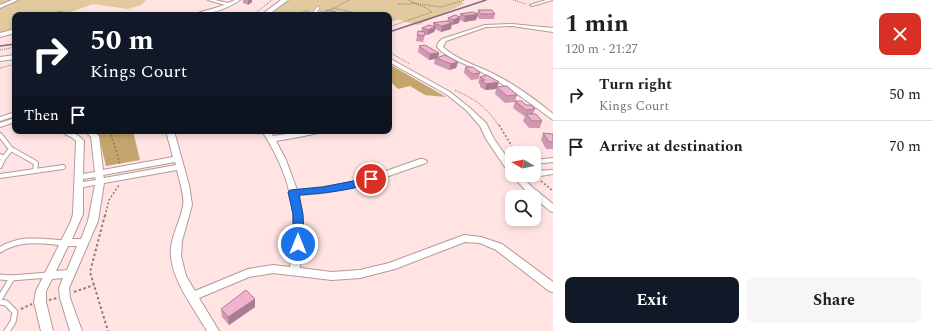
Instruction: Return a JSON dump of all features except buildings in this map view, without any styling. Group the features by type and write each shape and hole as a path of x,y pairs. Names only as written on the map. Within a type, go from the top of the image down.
{"main road":[{"path":"269,12 285,0"},
{"path":"0,59 12,57"}],"street":[{"path":"0,7 16,0"},
{"path":"210,0 230,5"},
{"path":"209,12 230,5 238,0"},
{"path":"532,5 551,0"},
{"path":"553,30 512,25 485,26 444,40 440,47 452,56 503,81 539,105 553,118"},
{"path":"0,35 12,32"},
{"path":"392,62 448,94 468,109 483,125 490,139 505,159"},
{"path":"0,119 12,115"},
{"path":"0,125 12,121"},
{"path":"47,331 40,302 41,291 77,218 80,181 80,141 71,134"},
{"path":"76,331 64,296 64,288 93,221 100,178 96,136 93,134"},
{"path":"171,134 188,205 177,241 176,256 181,277 213,331"},
{"path":"268,134 285,169 293,192 298,214 298,244 295,271"},
{"path":"271,139 303,134"},
{"path":"541,161 553,160"},
{"path":"293,192 323,190 360,183 423,161"},
{"path":"80,181 179,163"},
{"path":"541,173 553,172"},
{"path":"522,182 553,209"},
{"path":"193,296 248,273 273,269 332,276 360,274 391,266 464,238 481,240 499,247 553,288"},
{"path":"64,242 84,242"},
{"path":"48,275 69,274"}],"lane":[{"path":"315,12 318,8"},
{"path":"0,135 11,150 36,163 35,171"},
{"path":"0,166 2,158 11,150"},
{"path":"0,176 63,167"},
{"path":"0,250 16,241 28,240 64,242"},
{"path":"0,277 12,278 48,275"},
{"path":"0,298 12,278"},
{"path":"0,302 6,303 15,312 16,316 7,331"}],"path":[{"path":"257,12 272,0"},
{"path":"408,0 412,4 441,7 465,0"},
{"path":"513,0 532,5"},
{"path":"392,26 432,12 422,5 398,4 399,5"},
{"path":"332,8 351,12"},
{"path":"0,50 12,48"},
{"path":"0,68 12,65"},
{"path":"108,331 90,272 109,200 119,184 120,165 111,134"},
{"path":"541,180 553,191"},
{"path":"15,312 32,304 64,296 94,285"}],"shaded area":[{"path":"0,0 146,0 141,5 128,9 93,4 71,12 12,12 12,33 0,35"},
{"path":"289,0 461,0 464,4 418,25 399,20 392,21 392,12 274,12"},
{"path":"392,66 446,97 425,95 410,86 398,89 392,83"},
{"path":"98,134 134,134 140,160 106,166"}],"waterway":[{"path":"392,31 486,0"},
{"path":"0,46 12,44"}],"route":[{"path":"298,244 298,214 293,192 323,190 360,183 371,179"}]}
